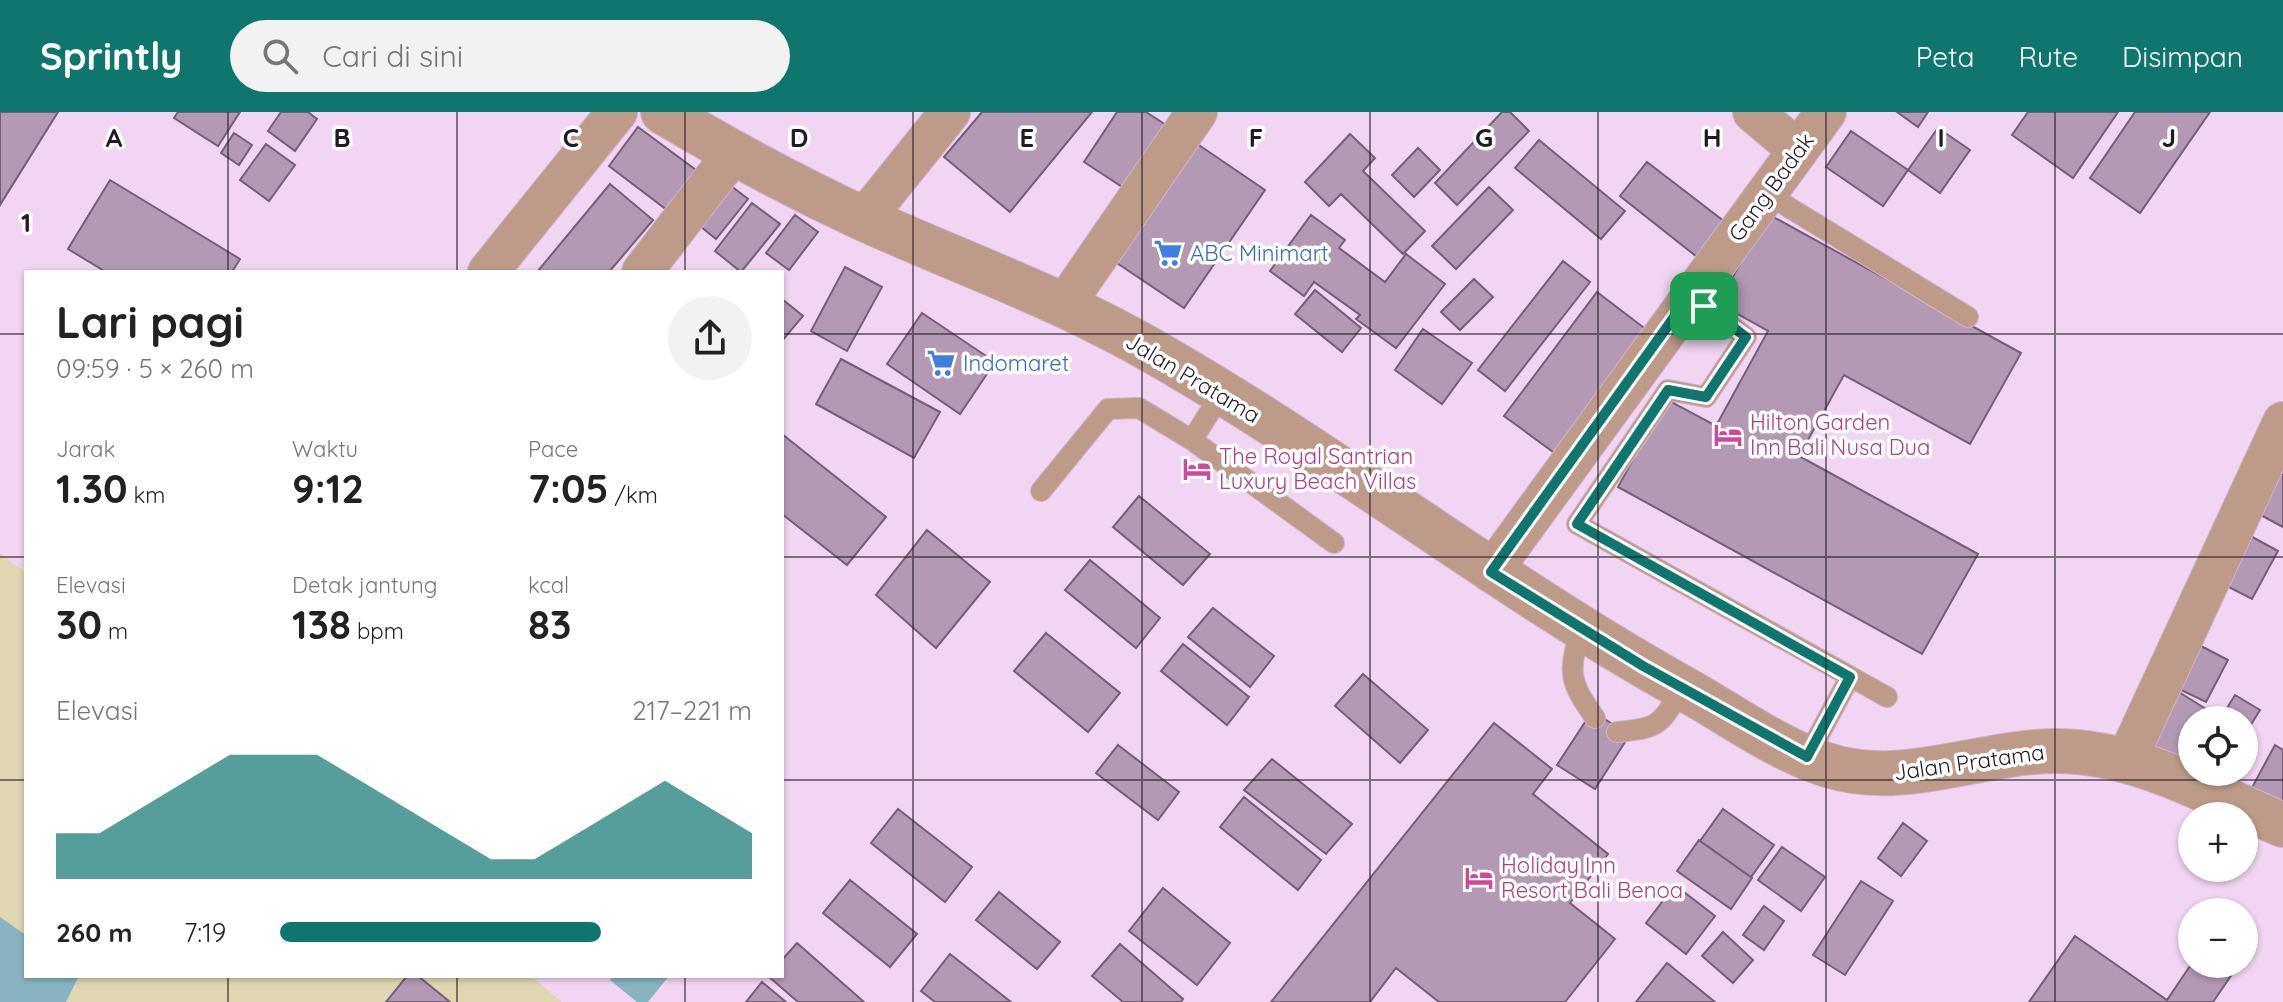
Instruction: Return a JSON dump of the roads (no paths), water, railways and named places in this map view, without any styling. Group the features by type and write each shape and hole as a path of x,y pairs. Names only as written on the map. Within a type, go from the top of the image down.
{"street":[{"path":"490,270 617,112"},
{"name":"Jalan Pratama","path":"663,112 733,154 864,219 1065,304 1222,393 1581,630 1807,757 1864,774 1912,773 2013,753 2056,750 2127,759 2283,825"},
{"path":"864,219 950,112"},
{"path":"1065,304 1197,112"},
{"path":"1753,112 1798,150"},
{"name":"Gang Badak","path":"1491,572 1826,112"},
{"path":"644,270 733,154"},
{"path":"2127,759 2283,422"}],"lane":[{"path":"1767,194 1968,317"},
{"path":"1690,295 1746,337 1706,397 1668,390 1577,524 1887,697"},
{"path":"1192,440 1222,393"},
{"path":"1611,404 1644,425"},
{"path":"1041,491 1108,409 1139,408 1192,440 1334,543"},
{"path":"1581,630 1575,650 1573,686 1595,718"},
{"path":"1807,757 1850,677"},
{"path":"1617,732 1651,729 1664,717 1683,688"}],"place":[{"name":"ABC Minimart","path":"1168,253"},
{"name":"Indomaret","path":"941,363"},
{"name":"Hilton Garden Inn Bali Nusa Dua","path":"1728,435"},
{"name":"The Royal Santrian Luxury Beach Villas","path":"1197,469"},
{"name":"Holiday Inn Resort Bali Benoa","path":"1479,878"}]}
